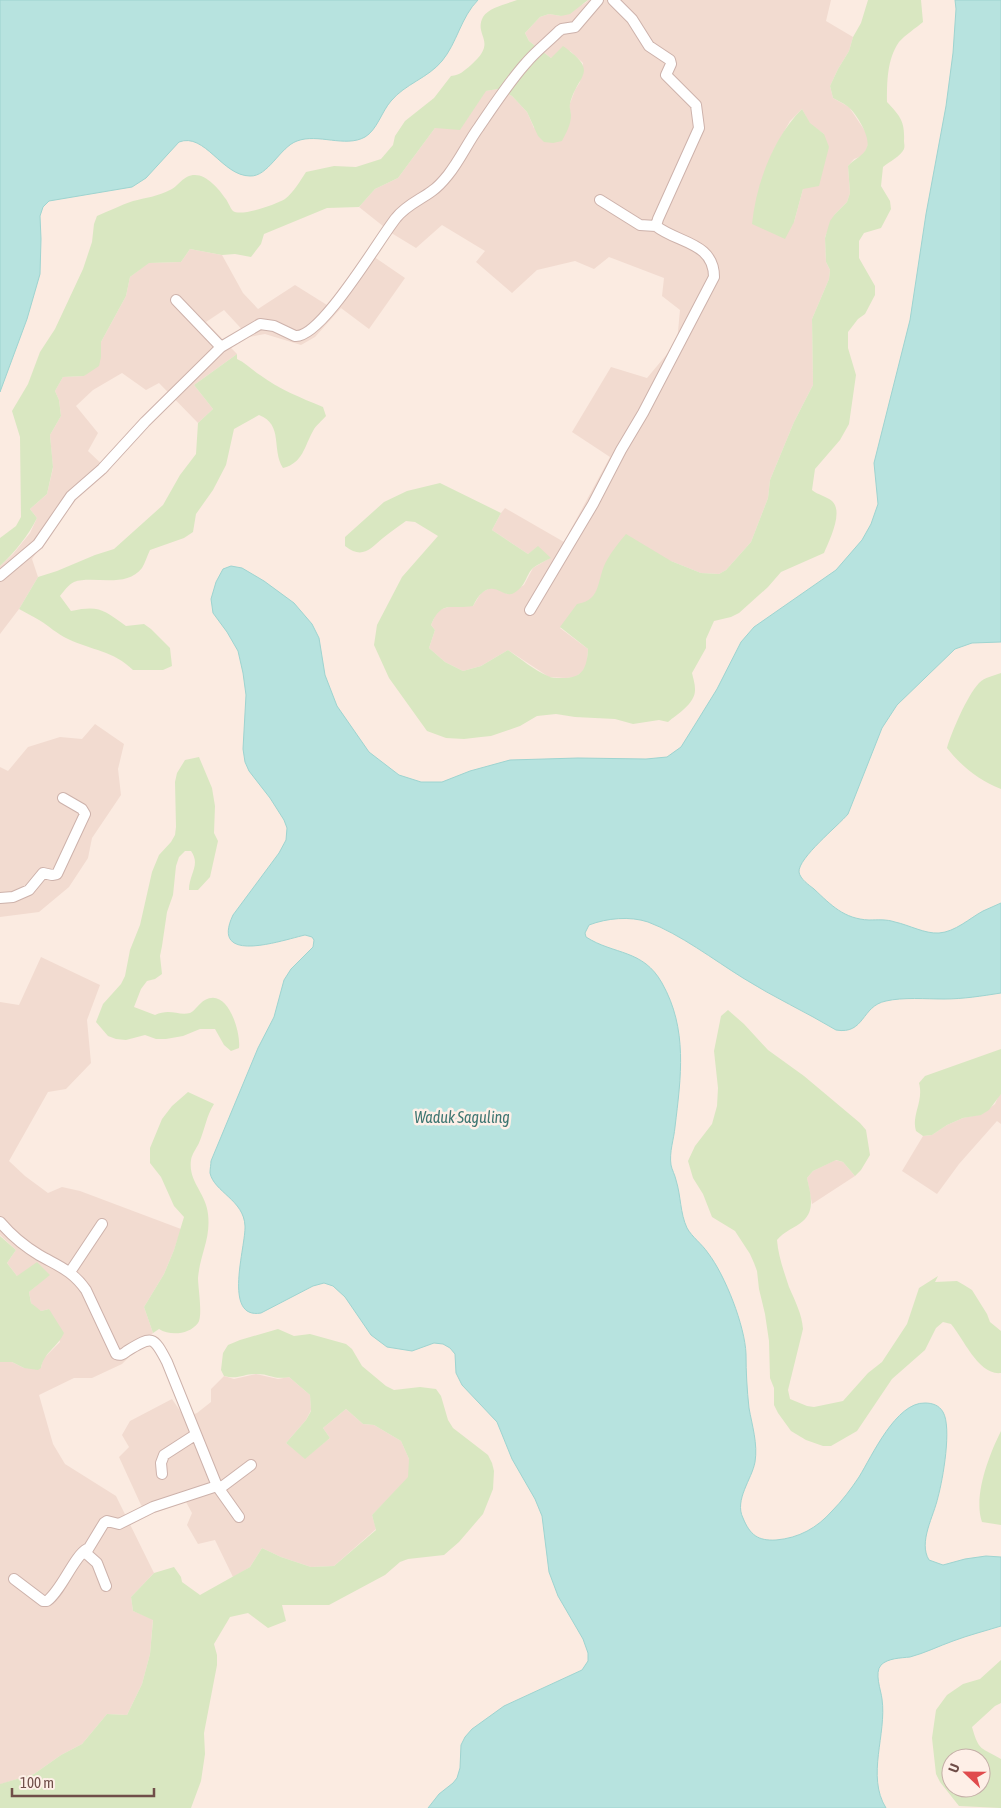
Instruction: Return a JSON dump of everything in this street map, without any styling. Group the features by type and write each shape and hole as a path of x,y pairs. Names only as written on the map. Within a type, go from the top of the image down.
{"street":[{"path":"0,576 38,544 70,496 102,468 145,422 221,347 260,324 274,326 295,336 308,333 326,315 355,278 398,215 406,207 434,190 449,174 479,127 526,62 559,31 575,27 598,0"},
{"path":"612,0 632,19 649,46 670,60 671,64 666,75 697,108 698,130 665,201 656,226"},
{"path":"530,610 593,504 714,277 714,267 699,248 656,226 640,225 600,200"},
{"path":"176,300 221,347"},
{"path":"0,898 13,897 29,890 43,873 57,874 85,814 82,809 63,798"},
{"path":"0,1222 26,1247 70,1272 86,1290 116,1354 121,1355 145,1341 151,1340 158,1344 218,1487 239,1517"},
{"path":"70,1272 102,1224"},
{"path":"162,1474 164,1454 196,1435"},
{"path":"14,1579 43,1601 47,1601 68,1576 82,1552 87,1549 106,1522 120,1524 153,1507 218,1487 251,1465"},
{"path":"87,1549 88,1555 97,1564 106,1586"}],"shaded area":[{"path":"588,0 831,0 826,21 853,37 849,51 830,86 833,98 849,107 869,140 862,156 854,159 848,166 850,193 847,202 835,214 825,237 826,262 830,270 829,279 812,319 813,385 794,422 770,480 768,498 751,542 726,570 719,574 701,573 671,561 597,590 593,597 560,628 588,649 587,664 582,672 575,677 549,677 508,650 481,666 463,671 445,662 429,648 435,630 431,625 436,614 439,610 452,606 473,606 481,593 490,588 499,589 507,594 524,585 533,568 550,558 538,547 528,554 492,530 505,508 564,542 610,457 572,432 611,367 647,378 677,342 680,310 662,296 664,278 609,257 594,269 575,261 537,270 512,293 476,262 485,251 442,225 416,248 393,234 359,207 375,189 398,178 435,128 473,109 485,91 498,89 512,96 527,112 534,128 571,115 569,106 580,82 583,63 570,51 551,58 529,41 525,33 540,17 549,14 561,16","holes":["802,109 810,124 824,134 803,189 794,222 767,168 773,151 790,121"]},
{"path":"190,249 222,255 243,293 258,309 295,285 327,305 367,252 405,278 369,329 341,308 315,337 301,345 265,334 249,337 224,310 206,322 237,354 194,385 213,409 198,423 159,383 146,390 122,373 93,390 76,406 98,433 88,451 109,471 70,505 32,559 38,577 19,609 0,634 0,566 13,554 30,533 37,518 30,509 47,494 53,468 50,435 61,416 59,400 55,391 63,377 84,376 101,357 101,342 126,296 130,277 148,263 181,262"},
{"path":"95,724 124,744 118,769 121,795 92,838 88,858 69,887 39,912 0,917 0,767 8,771 28,747 60,737 82,739"},
{"path":"41,957 100,985 87,1020 91,1063 66,1089 48,1092 9,1161 48,1193 62,1187 80,1191 181,1229 164,1274 144,1307 153,1333 122,1364 92,1378 74,1378 39,1395 53,1444 65,1464 116,1496 154,1573 131,1597 133,1611 153,1619 150,1654 142,1684 127,1715 107,1714 82,1744 61,1755 34,1774 0,1784 0,1362 12,1362 24,1368 41,1368 43,1359 60,1342 49,1309 41,1311 37,1309 31,1303 29,1292 49,1275 17,1276 7,1263 16,1250 0,1235 0,1002 19,1005"},
{"path":"1001,1094 1001,1124 997,1121 959,1164 937,1194 902,1171 923,1136 932,1135 947,1125 963,1118 982,1114 995,1104"},
{"path":"835,1160 843,1162 855,1176 812,1204 807,1178 813,1171"},
{"path":"256,1374 278,1379 289,1377 310,1395 311,1410 306,1420 286,1443 305,1458 330,1438 323,1428 346,1409 363,1424 374,1425 401,1441 409,1459 409,1477 372,1515 376,1529 334,1566 311,1567 281,1557 262,1548 250,1567 233,1577 215,1540 198,1544 187,1525 192,1513 186,1502 151,1514 141,1505 119,1457 129,1447 122,1435 130,1421 172,1399 185,1418 197,1413 211,1402 211,1389 224,1376 234,1379"}],"green space":[{"path":"517,0 588,0 570,14 561,16 549,14 540,17 525,33 529,41 551,58 563,46 581,62 584,68 573,94 570,104 570,122 562,141 544,142 538,136 527,112 512,96 498,89 486,91 460,130 435,128 398,178 375,189 359,207 327,208 264,234 261,244 251,257 235,254 222,255 190,249 181,262 149,263 130,277 126,296 101,342 99,366 84,376 63,377 55,391 59,400 61,416 50,435 53,467 47,494 30,509 37,518 21,544 0,566 0,538 16,526 21,517 20,437 12,411 28,384 40,352 55,329 83,269 92,242 97,216 133,201 166,192 191,175 204,177 212,183 233,211 251,211 267,207 285,199 294,190 306,172 334,166 356,167 381,159 393,145 395,136 405,121 434,98 451,76 462,72 479,57 484,44 481,29 483,17 494,8"},
{"path":"868,0 921,0 923,22 899,42 890,63 887,102 898,115 902,124 904,148 900,154 883,167 881,186 890,201 891,209 881,228 864,233 859,241 859,258 875,286 875,295 865,314 858,319 848,332 848,348 856,375 849,424 840,440 815,469 812,490 832,501 837,512 832,534 824,553 781,572 768,587 739,613 714,621 706,639 706,648 692,673 695,689 693,699 686,708 668,722 659,720 633,724 615,719 556,714 537,716 520,726 491,736 464,739 446,738 427,731 389,678 374,645 377,625 402,577 438,536 415,522 406,521 365,551 356,552 345,546 345,537 384,502 407,491 440,483 501,513 492,530 528,554 538,546 551,558 533,568 524,584 514,593 507,594 495,589 487,590 479,596 473,606 448,607 439,612 435,617 431,625 435,630 429,648 445,662 463,671 481,666 508,650 533,668 551,677 567,678 578,675 585,667 588,649 560,627 577,604 585,602 595,593 607,560 626,534 671,561 701,573 719,574 726,570 751,542 768,498 770,480 794,422 813,385 812,319 829,279 830,270 826,262 825,238 830,221 847,202 850,193 848,166 864,153 868,143 865,131 858,119 847,106 833,98 830,86 849,51"},
{"path":"802,109 810,123 824,134 829,147 819,186 803,189 794,222 785,239 752,224 757,193 774,148"},
{"path":"237,354 237,359 275,385 323,407 326,416 314,429 302,454 290,466 283,468 272,425 267,419 259,415 234,429 226,465 213,490 196,514 193,532 184,538 150,550 142,568 127,578 74,582 60,596 71,611 81,609 101,610 126,626 144,624 170,648 172,666 163,670 133,670 110,655 64,637 19,609 38,577 114,549 163,505 180,475 196,454 198,423 213,409 194,385"},
{"path":"1001,673 1001,789 971,772 947,748 960,714 974,689 984,679"},
{"path":"199,757 212,788 215,806 214,833 218,841 210,877 198,890 189,890 195,865 194,856 191,851 185,851 179,857 160,956 162,974 155,979 147,981 141,989 134,1007 155,1015 165,1012 186,1014 192,1012 205,1000 213,998 220,1000 231,1014 238,1032 239,1048 231,1051 224,1045 215,1029 200,1029 183,1036 166,1039 156,1039 145,1035 126,1040 108,1036 96,1022 103,1004 121,984 125,976 130,950 140,925 152,872 159,855 175,835 175,782 177,773 185,760"},
{"path":"728,1010 768,1050 804,1076 860,1123 866,1130 870,1155 855,1176 843,1162 836,1160 813,1171 807,1178 811,1201 810,1212 803,1221 777,1240 781,1264 800,1313 803,1329 788,1390 790,1399 814,1407 843,1401 868,1373 882,1362 907,1324 919,1288 938,1276 935,1282 957,1281 972,1290 990,1322 1001,1331 1001,1373 986,1369 979,1363 951,1324 943,1322 936,1328 925,1350 892,1379 857,1431 831,1446 823,1446 806,1440 791,1431 774,1405 774,1388 770,1378 769,1341 754,1263 735,1231 712,1217 703,1194 693,1178 688,1161 695,1146 712,1124 717,1106 718,1088 714,1051 721,1016"},
{"path":"1001,1049 1001,1094 989,1110 981,1115 963,1118 947,1125 932,1135 923,1136 916,1131 915,1119 920,1096 919,1083 925,1076"},
{"path":"188,1092 214,1104 191,1160 192,1175 207,1207 209,1223 198,1278 199,1319 194,1327 185,1332 168,1333 159,1329 153,1333 144,1307 164,1274 184,1217 174,1206 161,1177 150,1163 150,1148 162,1119 172,1106"},
{"path":"0,1236 16,1250 7,1263 17,1276 37,1262 50,1275 29,1292 31,1303 41,1311 49,1309 64,1333 38,1370 24,1368 12,1362 0,1362"},
{"path":"278,1329 294,1336 310,1334 346,1344 352,1349 362,1366 386,1386 394,1390 420,1387 436,1389 441,1396 448,1420 453,1428 488,1455 492,1463 494,1471 493,1489 483,1514 459,1542 444,1555 408,1559 400,1562 385,1575 329,1605 282,1605 286,1621 268,1628 248,1613 230,1617 214,1644 217,1665 204,1733 205,1754 201,1781 191,1808 0,1808 0,1784 34,1774 61,1755 82,1744 107,1714 127,1715 142,1684 150,1654 153,1620 133,1611 131,1597 154,1573 174,1567 182,1582 200,1595 250,1567 262,1548 281,1557 311,1567 334,1566 376,1530 372,1515 408,1477 409,1459 401,1441 374,1425 363,1424 346,1409 323,1428 330,1438 305,1459 286,1443 306,1420 311,1411 310,1395 289,1377 279,1378 257,1374 234,1377 224,1376 221,1370 223,1353 228,1345"},
{"path":"1001,1431 1001,1525 982,1522 979,1500 987,1463"},
{"path":"1001,1660 1001,1703 995,1706 972,1727 977,1741 982,1748 941,1748 941,1783 936,1774 932,1738 936,1710 947,1695 963,1684 980,1679"},
{"path":"991,1753 1001,1759 1001,1808 959,1806 953,1798 991,1798"}],"water":[{"path":"0,0 478,0 467,14 452,46 442,61 430,72 397,95 388,105 373,130 365,137 349,141 305,139 297,141 285,149 263,172 250,176 240,174 231,169 197,143 179,142 146,178 132,187 49,201 43,207 40,216 40,274 27,319 0,392"},
{"name":"Waduk Saguling","path":"955,0 1001,0 1001,642 972,643 955,649 897,705 882,728 848,814 811,851 800,866 799,872 805,882 832,906 845,914 860,919 892,921 928,932 939,933 951,930 983,911 1001,903 1001,993 944,999 886,1001 872,1008 853,1028 836,1030 754,985 684,940 648,922 626,918 611,919 589,925 585,933 586,937 597,943 637,958 646,964 662,983 676,1018 679,1036 680,1072 671,1165 676,1178 687,1228 706,1250 721,1274 733,1301 745,1343 749,1408 756,1448 755,1462 744,1490 741,1504 743,1518 749,1529 759,1538 776,1540 792,1537 814,1527 826,1517 850,1490 895,1420 914,1405 930,1403 943,1412 946,1419 947,1441 940,1489 926,1537 926,1553 929,1560 943,1565 986,1556 1001,1557 1001,1626 910,1657 891,1660 879,1668 878,1677 883,1712 877,1769 880,1796 886,1808 428,1808 439,1794 457,1778 460,1768 461,1745 472,1729 504,1706 582,1670 588,1661 588,1653 583,1639 558,1596 549,1572 542,1516 535,1499 512,1459 497,1422 462,1385 456,1373 455,1354 450,1348 443,1344 434,1343 412,1351 387,1347 371,1335 345,1297 333,1286 324,1283 313,1286 261,1313 249,1312 242,1305 239,1294 239,1280 245,1226 240,1209 213,1180 210,1173 211,1161 258,1048 274,1017 284,980 291,969 313,947 314,940 312,937 305,935 266,944 239,945 231,940 228,931 233,915 279,853 286,840 287,828 270,798 249,771 245,762 243,749 246,695 243,673 238,651 213,613 211,599 216,582 223,569 231,566 242,568 294,603 312,624 319,638 325,675 337,706 369,752 399,775 421,782 442,782 470,771 510,760 646,759 667,757 681,747 717,689 741,642 754,627 836,570 862,540 871,524 878,504 874,463 910,320 926,214 946,106 953,53"}]}
